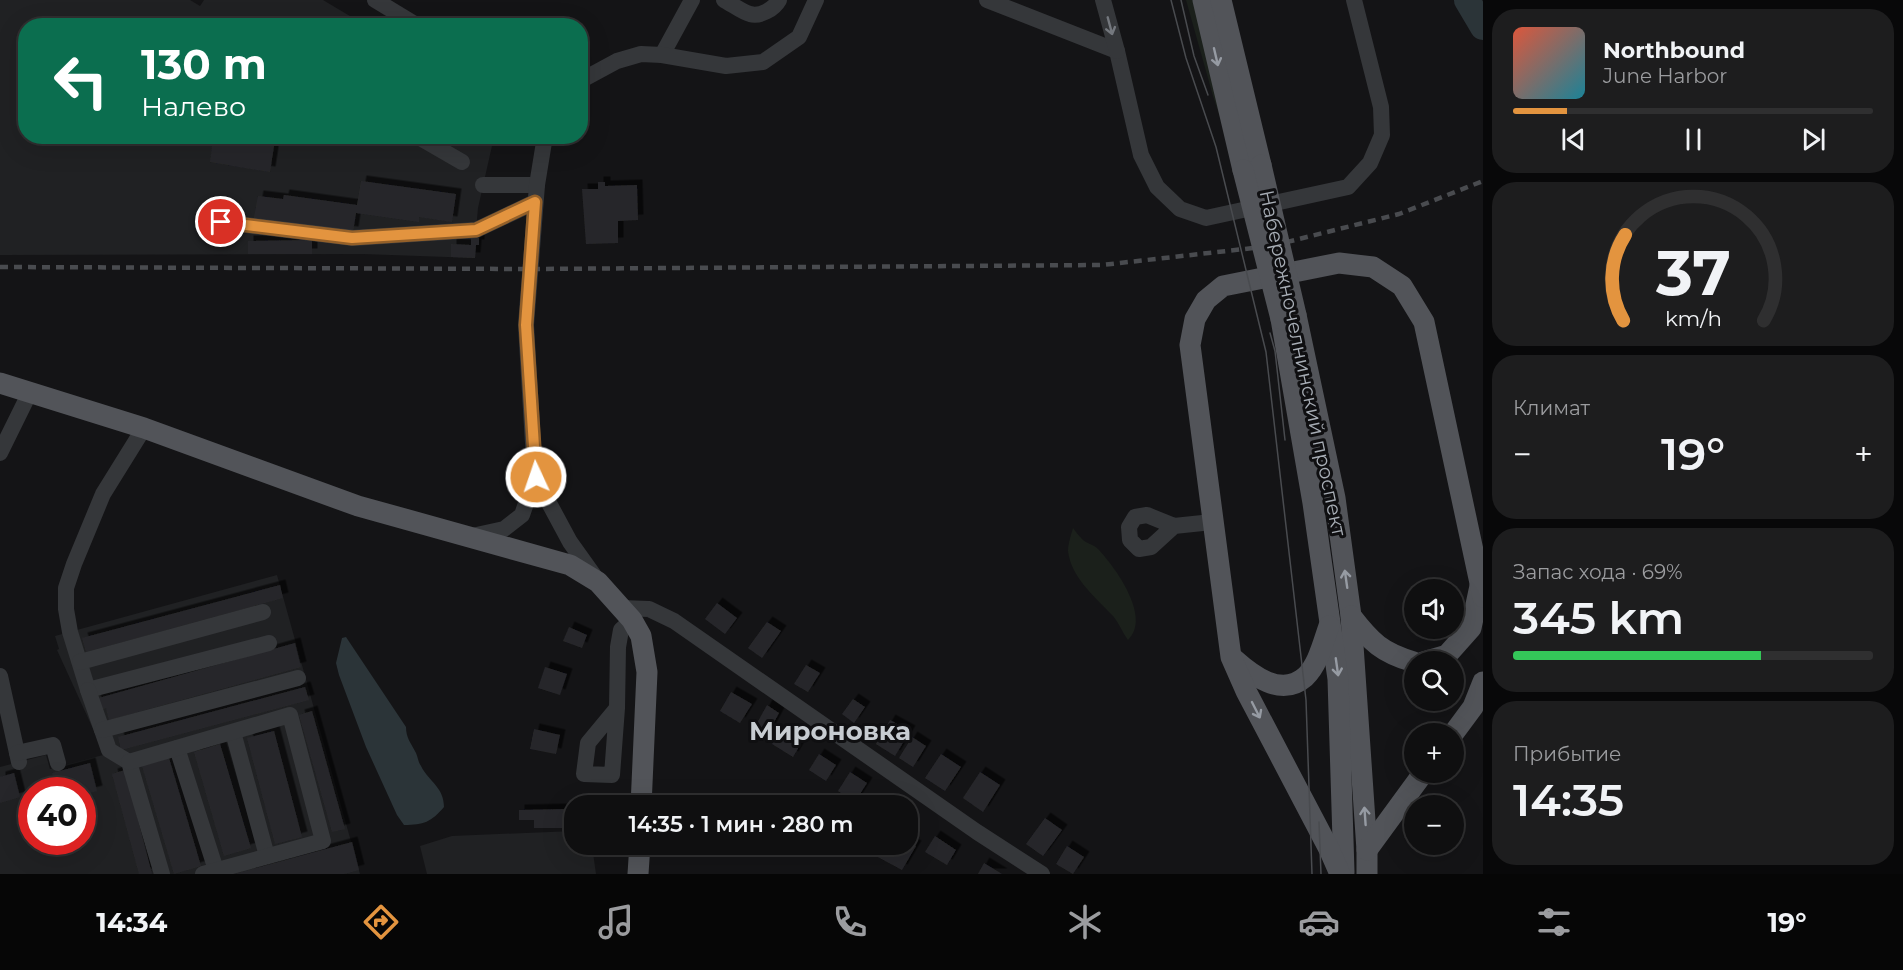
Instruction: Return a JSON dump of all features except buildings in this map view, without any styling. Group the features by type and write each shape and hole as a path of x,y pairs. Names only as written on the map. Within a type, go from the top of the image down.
{"main road":[{"name":"Набережночелнинский проспект","path":"1203,0 1252,167 1335,498 1351,616 1367,874"},
{"name":"Набережночелнинский проспект","path":"1221,0 1252,167"},
{"path":"1342,874 1246,691 1231,657 1190,345 1195,319 1206,300 1223,285 1339,263 1372,267 1402,286 1424,322 1482,591 1471,628 1451,651"},
{"name":"Набережночелнинский проспект","path":"1288,317 1338,679 1342,874"},
{"path":"0,383 144,428 358,506 472,536 570,566 598,582 626,614 641,636 647,672 641,795"},
{"path":"1351,616 1368,639 1392,656 1404,659"},
{"path":"1231,657 1252,675 1270,683 1286,685 1305,677 1319,654 1330,624"},
{"path":"1461,723 1473,706 1483,682"},
{"path":"1367,850 1416,783"},
{"path":"638,874 639,855"}],"street":[{"path":"375,0 404,18"},
{"path":"662,55 692,0"},
{"path":"724,0 750,15 765,12 776,5 779,0"},
{"path":"588,77 617,61 641,54 662,55 726,66 763,62 799,37 816,0"},
{"path":"987,0 1117,51"},
{"path":"1103,0 1141,155 1157,187 1180,209 1206,218 1348,187 1370,164 1382,135 1381,107 1354,0"},
{"path":"431,144 462,162"},
{"path":"544,144 536,194 526,325 536,477 570,542 598,582"},
{"path":"483,185 536,194"},
{"path":"221,222 352,238 476,230 536,194"},
{"path":"0,453 30,392"},
{"path":"144,428 103,494 66,588 66,609 70,632 109,750 129,762 162,874"},
{"path":"472,536 504,529 522,515 536,477"},
{"path":"1174,526 1212,522"},
{"path":"616,708 618,647 626,614 649,609 674,621 977,832 1042,874"},
{"path":"80,662 263,612"},
{"path":"88,690 269,643"},
{"path":"0,676 18,758 53,745 58,763"},
{"path":"102,730 298,678"},
{"path":"129,762 290,715 323,841 210,872 177,748"},
{"path":"233,732 267,856"}],"shaded area":[{"path":"0,0 190,0 200,6 204,0 323,0 353,18 18,18 18,144 492,144 478,208 476,230 479,245 476,245 475,258 363,254 0,255"},
{"path":"1186,0 1193,0 1237,169 1213,96"},
{"path":"1073,528 1082,539 1096,547 1105,557 1129,593 1136,619 1134,631 1128,640 1115,619 1078,578 1068,551"},
{"path":"277,575 360,874 0,874 0,767 46,755 50,769 103,755 57,650 59,649 55,636"},
{"path":"346,637 406,727 408,737 424,772 442,794 444,807 427,822 404,825 397,815 366,747 336,663 342,638"},
{"path":"564,831 564,855 593,855 596,874 427,874 420,846 452,836"}],"waterway":[{"path":"1467,0 1483,27"}],"tram line":[{"path":"1171,0 1186,58 1216,147 1266,352 1306,700 1312,874"},
{"path":"1181,0 1194,56 1208,95"},
{"path":"1270,333 1275,351 1285,440"},
{"path":"1319,822 1321,874"}],"railway":[{"path":"0,267 529,269 1102,265 1271,246 1399,214 1483,181"}],"district":[{"name":"Мироновка","path":"830,731"}],"route":[{"path":"221,222 352,238 476,230 535,202 526,325 536,477"}]}
